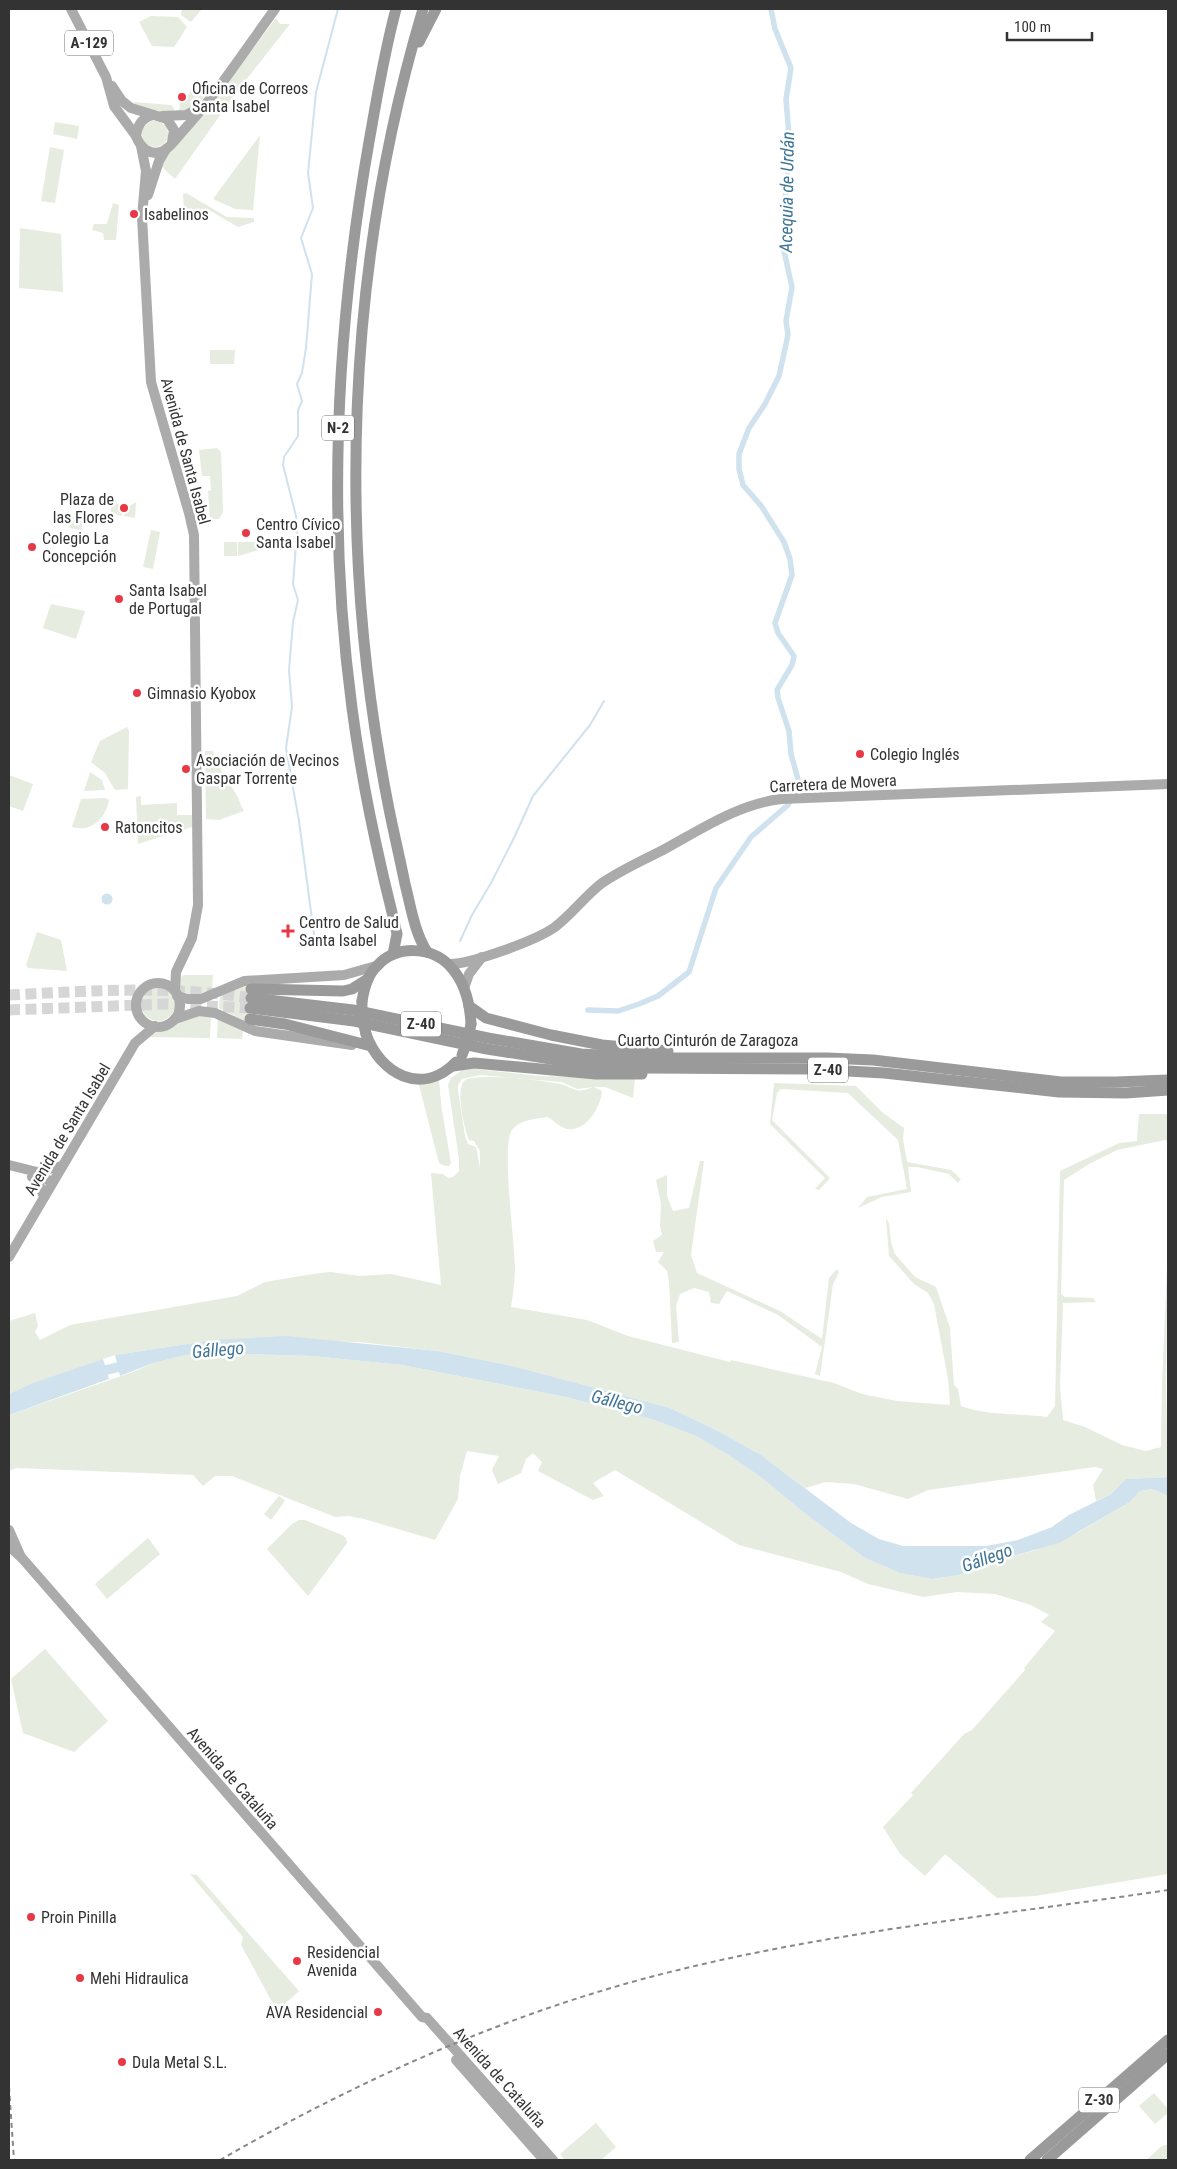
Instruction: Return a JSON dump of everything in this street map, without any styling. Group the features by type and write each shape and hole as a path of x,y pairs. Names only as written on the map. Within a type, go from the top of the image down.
{"highway":[{"path":"375,111 379,78 396,9"},
{"name":"N-2","path":"393,954 396,934 364,779 345,646 339,566 337,480 338,414 347,291 357,213 375,111 403,9"},
{"name":"N-2","path":"423,9 393,128 371,246 360,358 355,470 357,553 375,729 392,825 412,914 420,939 427,952"},
{"path":"407,68 436,9"},
{"path":"411,950 427,952 448,964 458,976 464,988 469,1006 471,1024 462,1055 452,1066 431,1078 410,1078 388,1068 372,1049 362,1017 362,1001 368,979 376,966 393,954 411,950"},
{"path":"250,1003 343,991 352,989 368,979"},
{"path":"250,1003 285,1024 372,1049"},
{"name":"Cuarto Cinturón de Zaragoza","path":"250,1003 353,1010 488,1038 581,1054 654,1058 751,1057 873,1060 1061,1082 1168,1080"},
{"name":"Z-40","path":"250,1003 354,1020 487,1049 576,1063 646,1068 718,1070 812,1069 884,1073 1059,1092 1126,1093 1168,1090"},
{"path":"469,1006 482,1017 594,1043 663,1051 741,1052 751,1057"},
{"path":"452,1066 474,1062 596,1074 680,1073 718,1070"},
{"name":"Z-30","path":"1030,2160 1168,2040"},
{"name":"Z-30","path":"1047,2160 1168,2054"}],"main road":[{"name":"A-129","path":"71,9 106,77 127,105 142,113 158,116"},
{"name":"Avenida de Santa Isabel","path":"143,233 147,198 159,161 168,146 206,102 276,9"},
{"name":"A-129","path":"106,77 114,106 139,141"},
{"name":"Avenida de Santa Isabel","path":"158,116 186,115 206,102"},
{"path":"158,116 171,124 174,130 168,146 151,152 139,141 140,123 144,119 158,116"},
{"name":"Avenida de Santa Isabel","path":"139,141 146,171 142,217 151,382 194,535 198,905 192,938 176,972 176,993"},
{"name":"Carretera de Movera","path":"448,964 464,963 521,944 546,933 566,918 603,882 730,814 757,803 802,798 1168,784"},
{"path":"464,988 469,974 482,956"},
{"path":"160,983 188,999 201,999 244,981 344,975 376,966"},
{"path":"176,972 160,983 148,985 139,994 136,1006 142,1019 155,1026 168,1024 175,1019 192,1013 215,1012 255,1031 372,1049"},
{"path":"175,1019 179,1008 176,993"},
{"name":"Avenida de Santa Isabel","path":"9,1258 44,1197 41,1177 62,1166 135,1042 142,1019"},
{"name":"Avenida de Santa Isabel","path":"135,1042 155,1026"},
{"path":"9,1164 41,1177"},
{"path":"9,1171 41,1177 62,1166"},
{"path":"41,1177 39,1184 44,1197"},
{"name":"Avenida de Cataluña","path":"9,1530 22,1558"},
{"name":"Avenida de Cataluña","path":"9,1546 22,1558 422,2017 424,2024 544,2160"},
{"name":"Avenida de Cataluña","path":"422,2017 427,2018 553,2160"}],"shaded area":[{"path":"182,9 202,9 191,22 181,15"},
{"path":"151,16 178,17 187,27 174,47 152,46 139,22"},
{"path":"276,18 280,24 290,24 235,94 175,179 161,166 165,155 224,87"},
{"path":"197,83 207,89 204,97 193,107 179,111 180,102 184,101"},
{"path":"135,102 171,105 174,108 173,113 132,105"},
{"path":"155,121 164,125 168,134 164,143 155,147 146,143 142,134 146,125"},
{"path":"55,122 79,126 77,139 53,134"},
{"path":"260,135 253,210 235,209 213,199"},
{"path":"50,147 64,150 55,203 41,201"},
{"path":"186,193 227,217 254,218 254,222 238,227 209,210 184,209 183,194"},
{"path":"113,203 119,205 116,240 104,240 103,233 92,230 94,224 107,224"},
{"path":"20,228 61,234 63,292 19,288"},
{"path":"210,350 235,350 234,364 210,364"},
{"path":"217,448 221,452 223,512 219,519 210,519 208,491 211,490 210,476 202,476 199,450"},
{"path":"113,500 123,508 122,516 110,512"},
{"path":"136,502 135,518 124,516 125,509"},
{"path":"71,516 83,519 81,530 69,528"},
{"path":"151,530 160,532 153,569 143,567"},
{"path":"224,542 237,542 237,556 224,556"},
{"path":"238,542 258,542 259,550 238,556"},
{"path":"51,604 85,611 76,639 43,628"},
{"path":"127,727 129,731 128,789 115,790 105,773 91,762 100,741"},
{"path":"205,751 213,751 220,768 244,811 219,820 206,819"},
{"path":"90,772 102,780 105,790 84,791"},
{"path":"9,775 33,784 23,811 9,806"},
{"path":"141,796 141,805 177,803 177,815 192,815 192,827 138,844 136,797"},
{"path":"105,798 109,800 105,813 101,818 85,828 72,827 81,799"},
{"path":"37,932 61,940 67,971 28,968 26,965"},
{"path":"184,975 213,975 212,989 194,995 186,993 179,986 181,977"},
{"path":"252,985 249,1023 219,1008 220,995 240,986"},
{"path":"158,987 165,988 170,992 174,997 174,1011 170,1016 165,1020 158,1021 151,1020 146,1016 142,1011 141,1004 142,997 146,992 151,988"},
{"path":"195,1015 211,1016 210,1038 146,1037 162,1028"},
{"path":"218,1017 243,1030 242,1039 217,1038"},
{"path":"465,1068 541,1076 635,1079 633,1098 605,1087 594,1087 602,1091 599,1104 591,1117 580,1127 567,1129 547,1117 523,1122 512,1130 508,1154 509,1195 515,1268 511,1307 587,1320 628,1336 730,1362 731,1360 834,1383 862,1394 897,1401 950,1405 948,1379 934,1304 928,1293 914,1284 889,1256 886,1218 889,1223 891,1242 895,1254 915,1277 936,1287 950,1328 954,1385 958,1389 961,1406 993,1413 1047,1417 1055,1406 1060,1171 1119,1143 1137,1141 1139,1114 1168,1114 1168,1141 1165,1140 1117,1150 1089,1164 1064,1180 1061,1294 1065,1297 1093,1298 1096,1302 1063,1303 1060,1386 1063,1420 1085,1427 1122,1445 1146,1451 1161,1447 1168,1244 1166,1382 1168,1477 1127,1479 1111,1494 1096,1501 1093,1485 1103,1469 1095,1467 928,1490 908,1499 854,1484 826,1482 805,1488 761,1455 720,1432 670,1408 513,1366 438,1351 359,1342 213,1340 115,1355 34,1383 9,1394 9,1321 35,1313 38,1326 35,1332 40,1340 70,1325 237,1296 265,1282 313,1274 330,1272 360,1276 391,1274 441,1285 431,1173 443,1174 448,1178 453,1177 459,1171 459,1159 448,1085 451,1078","holes":["480,1075 562,1082 577,1089 593,1087 575,1090 552,1082 511,1078 483,1077 465,1080 461,1091 463,1118 469,1140 474,1141 480,1151 480,1168 476,1147 468,1144 465,1136 458,1091 458,1085 462,1079"]},
{"path":"439,1081 451,1163 449,1166 439,1163 419,1085"},
{"path":"774,1083 856,1086 883,1113 904,1128 903,1139 907,1162 951,1170 961,1179 958,1183 949,1174 917,1167 908,1167 911,1192 882,1197 858,1208 867,1197 907,1189 898,1140 848,1093 781,1089 777,1093 772,1120 830,1178 819,1190 815,1189 825,1178 770,1124"},
{"path":"700,1161 704,1161 691,1255 697,1273 780,1311 822,1339 829,1278 837,1269 839,1272 833,1284 820,1376 815,1374 822,1347 778,1315 727,1291 719,1304 711,1303 709,1292 694,1288 680,1294 676,1306 679,1342 672,1343 669,1282 667,1271 658,1262 664,1252 656,1252 653,1241 662,1235 660,1226 661,1204 656,1180 667,1175 667,1196 673,1211 689,1208"},
{"path":"214,1353 312,1356 402,1365 566,1397 654,1420 696,1436 727,1454 762,1478 803,1512 865,1558 900,1573 932,1579 959,1575 999,1560 1036,1550 1079,1532 1130,1502 1140,1491 1153,1489 1168,1496 1168,1874 1035,1896 997,1898 945,1854 925,1876 900,1854 883,1827 913,1795 911,1793 964,1734 972,1730 1025,1670 1024,1668 1055,1631 1041,1622 1049,1615 1031,1605 995,1594 957,1592 923,1597 868,1584 841,1572 739,1545 615,1470 593,1483 604,1496 593,1500 538,1471 542,1462 533,1453 526,1459 521,1473 498,1484 492,1470 499,1456 467,1451 460,1476 458,1499 435,1540 364,1519 349,1516 335,1517 232,1476 215,1476 203,1486 193,1475 16,1468 9,1471 9,1415 133,1372 153,1363 186,1355"},
{"path":"279,1496 285,1501 271,1520 264,1514"},
{"path":"299,1520 305,1520 342,1535 346,1538 347,1543 308,1596 267,1549 292,1524"},
{"path":"148,1538 160,1554 107,1599 95,1584"},
{"path":"45,1649 108,1721 74,1752 23,1733 11,1679"},
{"path":"190,1874 197,1875 299,1991 278,2010 241,1945 243,1937"},
{"path":"1154,2093 1168,2109 1168,2113 1155,2124 1139,2106"},
{"path":"596,2123 616,2147 601,2160 565,2160 560,2154"},
{"path":"1162,2146 1168,2146 1168,2160 1146,2160"}],"water":[{"path":"107,893 113,899 107,905 101,899"},
{"path":"286,1336 438,1351 513,1366 670,1408 720,1432 761,1455 851,1523 879,1539 903,1546 986,1546 1018,1540 1052,1527 1069,1515 1111,1494 1126,1479 1168,1477 1168,1496 1153,1489 1140,1491 1130,1502 1059,1543 999,1560 959,1575 932,1579 900,1573 865,1558 803,1512 762,1478 727,1454 696,1436 654,1420 566,1397 402,1365 312,1356 214,1353 186,1355 153,1363 120,1376 115,1355 213,1340"},
{"path":"103,1359 109,1379 9,1415 9,1394 33,1383"}],"waterway":[{"path":"315,942 299,821 286,748 292,707 289,670 293,622 298,600 293,584 297,532 296,516 283,465 284,457 298,436 298,410 302,401 297,384 302,373 306,348 312,274 301,238 313,208 308,173 316,92 338,9"},
{"name":"Acequia de Urdán","path":"588,1010 618,1011 639,1004 658,996 689,972 716,888 751,837 788,805 799,783 791,754 789,731 777,690 792,665 794,656 778,633 775,623 792,575 790,559 784,542 762,507 743,485 739,469 739,454 749,428 765,404 779,376 788,335 786,321 792,287 784,251 785,201 790,148 786,99 791,68 775,29 771,9"},
{"path":"460,941 514,838 533,796 590,725 604,701"},
{"name":"Gállego","path":"94,1373 131,1364"}],"tunnel":[{"path":"9,995 160,990 191,991 251,998"},
{"path":"9,1010 167,1004 250,1008"}],"railway":[{"path":"220,2160 328,2102 439,2050 553,2006 611,1988 670,1972 794,1945 918,1925 1168,1890"},
{"path":"9,2087 14,2160"}],"place":[{"name":"Oficina de Correos Santa Isabel","path":"182,97"},
{"name":"Isabelinos","path":"134,214"},
{"name":"Plaza de las Flores","path":"124,508"},
{"name":"Centro Cívico Santa Isabel","path":"246,533"},
{"name":"Colegio La Concepción","path":"32,547"},
{"name":"Santa Isabel de Portugal","path":"119,599"},
{"name":"Gimnasio Kyobox","path":"137,693"},
{"name":"Colegio Inglés","path":"860,754"},
{"name":"Asociación de Vecinos Gaspar Torrente","path":"186,769"},
{"name":"Ratoncitos","path":"105,827"},
{"name":"Centro de Salud Santa Isabel","path":"288,931"},
{"name":"Proin Pinilla","path":"31,1917"},
{"name":"Residencial Avenida","path":"297,1961"},
{"name":"Mehi Hidraulica","path":"80,1978"},
{"name":"AVA Residencial","path":"378,2012"},
{"name":"Dula Metal S.L.","path":"122,2062"}]}
